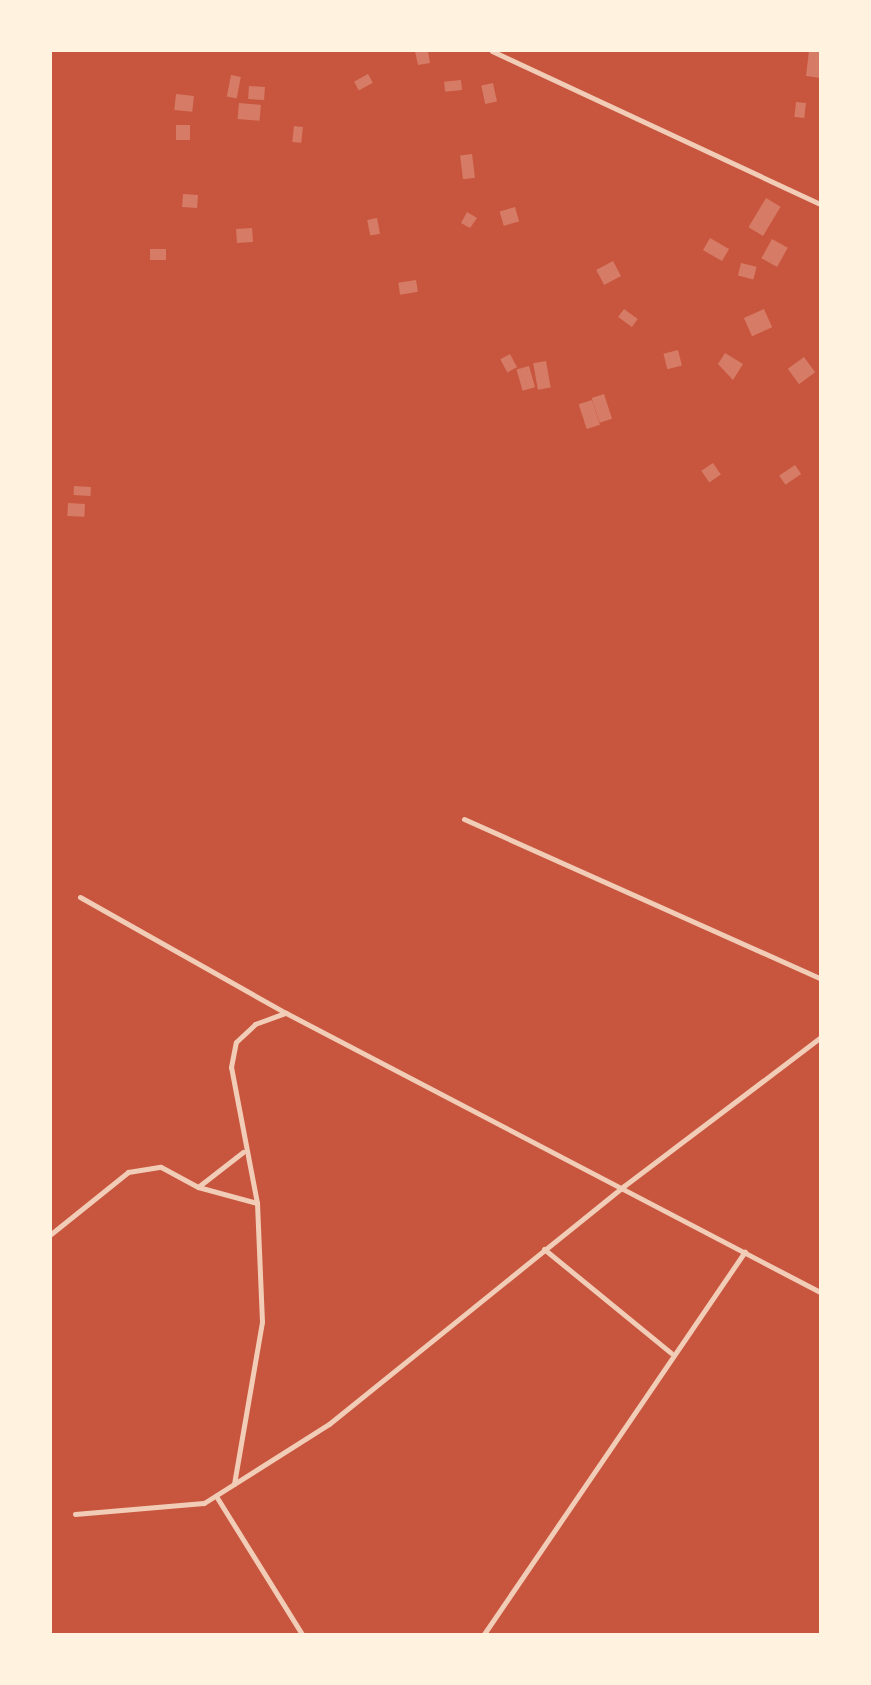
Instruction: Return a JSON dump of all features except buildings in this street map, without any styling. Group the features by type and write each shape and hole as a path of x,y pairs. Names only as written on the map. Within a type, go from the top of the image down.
{"street":[{"path":"492,51 820,204"},
{"path":"464,819 820,978"},
{"path":"80,897 286,1013 624,1186 820,1292"},
{"path":"234,1484 262,1322 257,1203 243,1152 231,1067 236,1042 255,1024 286,1013"},
{"path":"75,1514 204,1503 329,1424 624,1186 820,1038"},
{"path":"198,1187 243,1152"},
{"path":"51,1234 143,1167 161,1167 198,1187 257,1203"},
{"path":"544,1250 671,1353"},
{"path":"484,1634 671,1353 745,1251"},
{"path":"216,1496 302,1634"}]}
